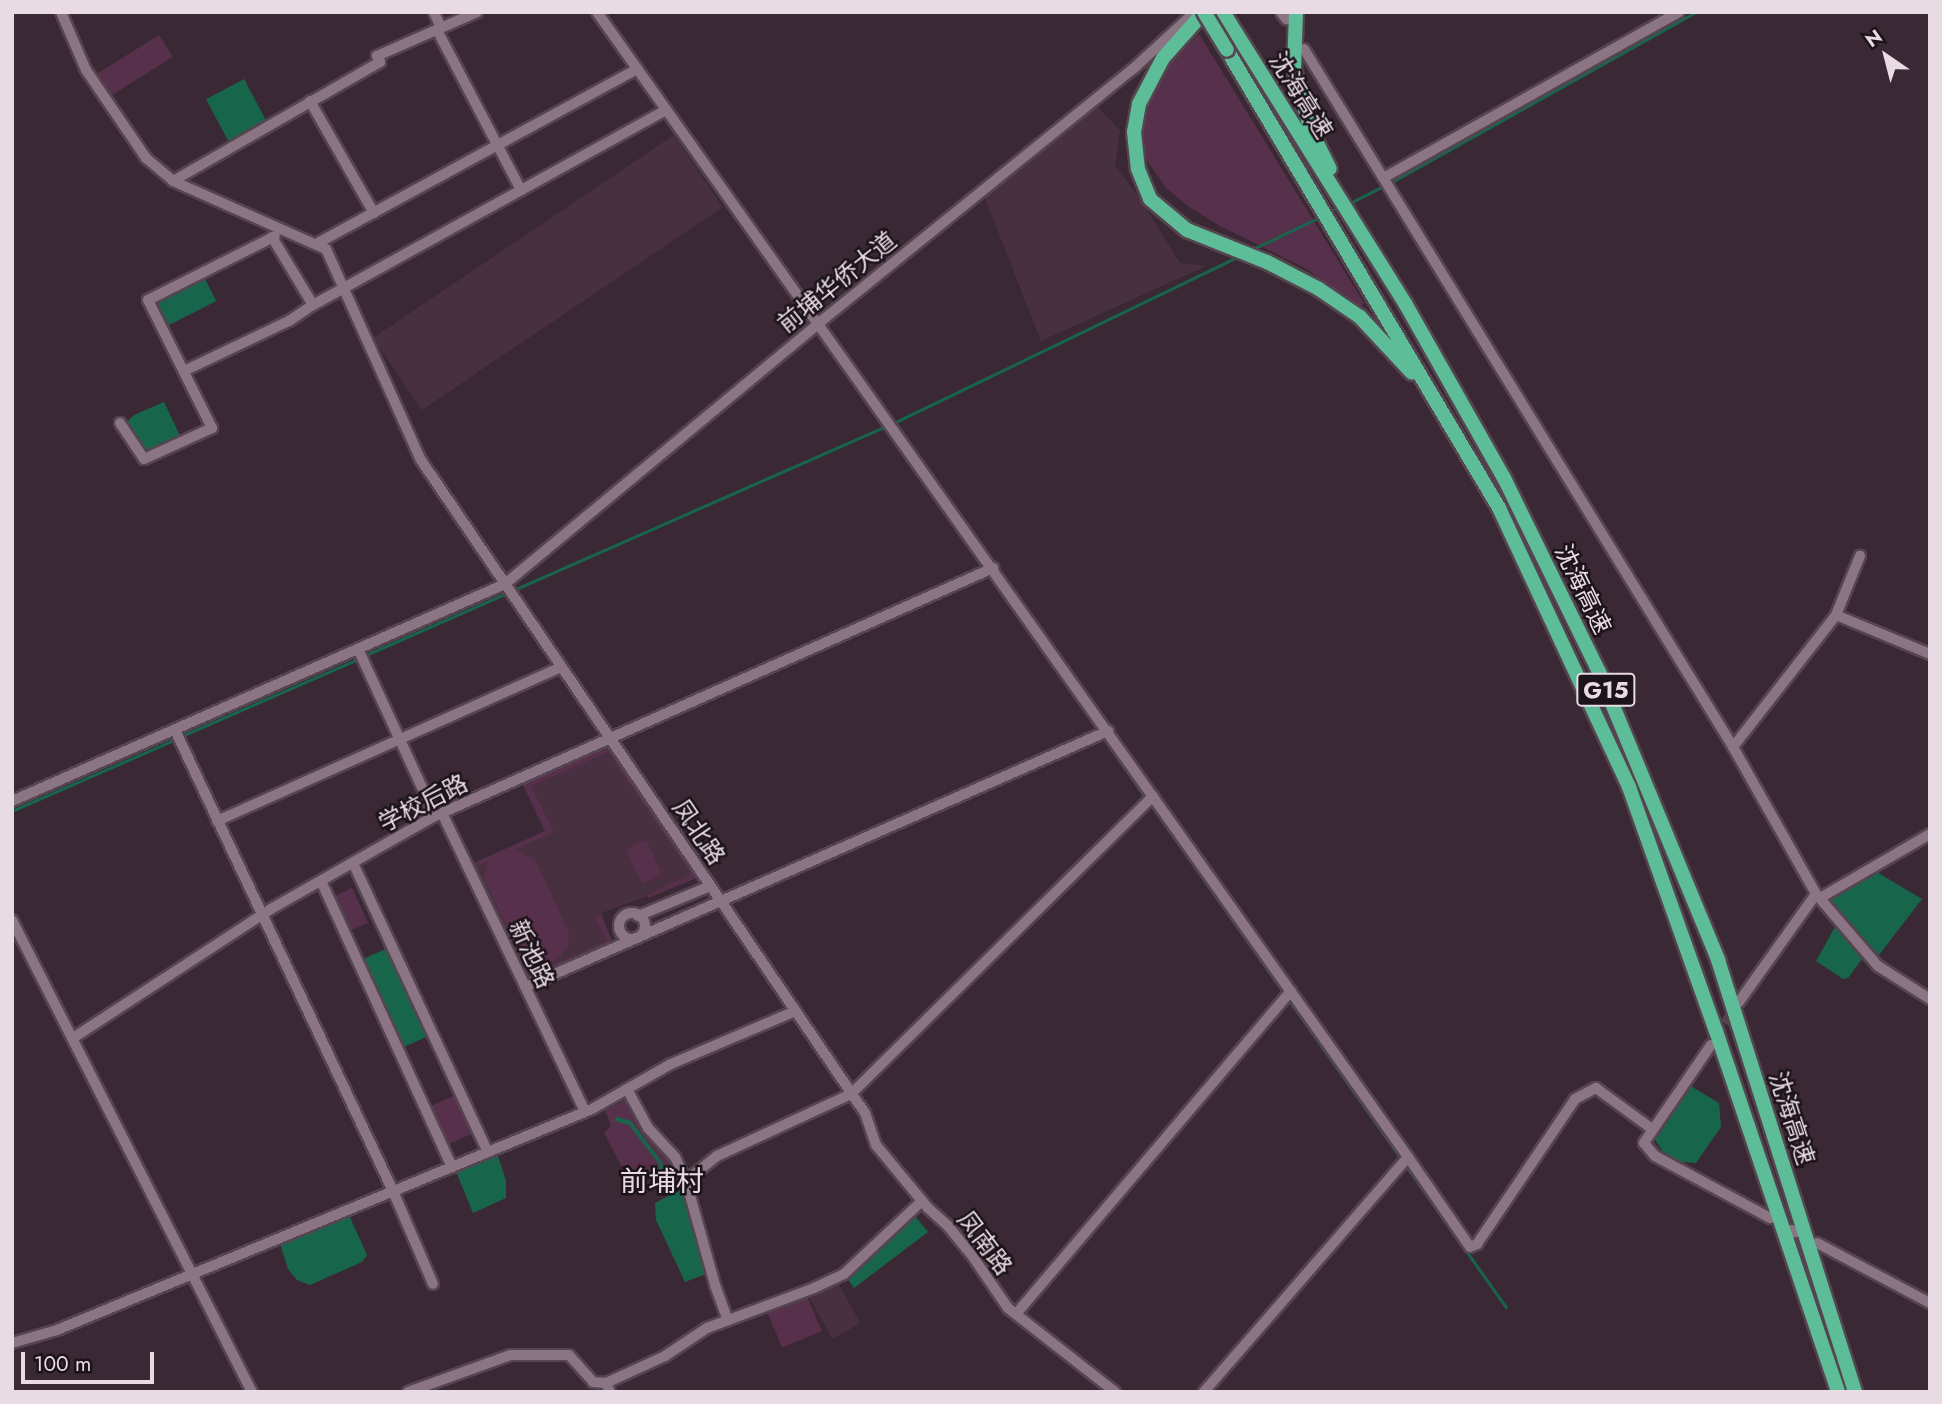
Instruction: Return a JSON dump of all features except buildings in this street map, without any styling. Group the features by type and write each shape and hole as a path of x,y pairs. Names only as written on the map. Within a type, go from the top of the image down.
{"highway":[{"name":"沈海高速","path":"1204,12 1499,508 1629,787 1716,1031 1838,1392"},
{"path":"1204,12 1163,58 1139,104 1134,132 1138,169 1150,199 1187,230 1267,262 1319,289 1360,317 1437,404"},
{"name":"沈海高速","path":"1223,12 1372,251 1504,478 1599,671 1718,960 1855,1392"},
{"path":"1288,15 1294,69 1311,131 1372,251"}],"street":[{"path":"61,12 86,70 146,158 173,181 317,244 634,71"},
{"path":"434,12 439,29 520,190"},
{"path":"173,181 380,62 377,56 477,12"},
{"path":"597,12 634,71 1405,1160 1470,1247 1477,1244 1575,1099 1597,1088 1651,1129"},
{"name":"前埔华侨大道","path":"12,801 177,735 509,589 816,326 1133,69 1195,12"},
{"path":"1388,181 1679,12"},
{"path":"1304,49 1388,181 1733,747 1818,896 1878,966 1930,999"},
{"path":"310,101 374,213"},
{"path":"184,371 289,321 344,287 663,111"},
{"path":"120,423 144,459 212,428 148,300 285,231"},
{"path":"272,237 313,305"},
{"name":"凤北路","path":"317,244 326,249 421,460 851,1094"},
{"path":"1733,747 1836,615 1860,556"},
{"name":"学校后路","path":"73,1038 260,916 439,815 988,570"},
{"path":"1836,615 1930,654"},
{"name":"新池路","path":"360,655 584,1112"},
{"path":"217,821 561,667"},
{"path":"525,987 1103,733"},
{"path":"177,735 260,916 393,1191 433,1284"},
{"path":"686,1181 717,1156 851,1094 1150,799"},
{"path":"1739,1002 1818,896 1930,834"},
{"path":"353,863 488,1152"},
{"path":"321,881 452,1167"},
{"path":"637,938 625,937 619,926 625,916 638,916 710,886"},
{"path":"637,938 644,928 638,916"},
{"path":"12,920 194,1273 252,1392"},
{"path":"1016,1314 1288,994"},
{"path":"12,1343 57,1329 584,1112 671,1064 795,1011"},
{"path":"1711,1045 1651,1129 1644,1143 1655,1156 1770,1218"},
{"path":"627,1089 648,1128 675,1157 686,1181 715,1285 728,1320"},
{"name":"凤南路","path":"851,1094 865,1113 876,1145 922,1201 948,1226 1002,1300 1115,1392"},
{"path":"1204,1392 1405,1160"},
{"path":"408,1392 511,1355 569,1355 593,1382 608,1388 665,1356 707,1328 844,1273 922,1201"},
{"path":"1817,1243 1930,1304"}],"shaded area":[{"path":"1199,34 1364,303 1359,310 1307,269 1220,226 1188,206 1167,189 1146,159 1139,135 1152,90 1170,63"},
{"path":"159,35 173,57 108,97 95,75"},
{"path":"244,79 266,120 228,141 206,99"},
{"path":"1097,106 1120,131 1115,166 1140,199 1180,263 1206,266 1041,341 985,198"},
{"path":"674,135 723,207 422,410 373,338"},
{"path":"204,277 216,301 169,325 157,301"},
{"path":"164,402 182,440 145,453 126,423 134,415"},
{"path":"602,747 611,750 699,877 601,913 613,944 524,983 469,865 545,831 522,783"},
{"path":"607,748 699,877 648,898 647,895 691,874 608,752 531,786 554,832 516,849 536,861 569,933 568,947 561,956 555,961 536,965 520,955 483,878 488,861 475,867 527,976 607,941 595,916 601,914 613,944 524,983 469,865 545,831 522,783"},
{"path":"646,840 662,874 642,884 626,849"},
{"path":"1875,871 1922,899 1879,955 1829,899"},
{"path":"352,888 368,922 350,931 334,896"},
{"path":"1835,927 1862,959 1848,978 1843,979 1816,961"},
{"path":"390,947 429,1036 398,1049 359,961"},
{"path":"1689,1085 1719,1103 1721,1127 1696,1163 1682,1162 1665,1155 1654,1138"},
{"path":"458,1094 475,1132 446,1145 429,1107"},
{"path":"627,1099 684,1180 665,1190 657,1173 632,1186 604,1133 611,1126 605,1110"},
{"path":"616,1117 630,1120 660,1159 675,1185 665,1190 658,1173 659,1164 629,1125 615,1121"},
{"path":"497,1153 506,1181 506,1198 473,1213 455,1169"},
{"path":"683,1188 708,1268 706,1274 685,1282 656,1220 655,1203"},
{"path":"348,1213 367,1255 362,1262 310,1285 297,1280 288,1269 279,1241"},
{"path":"915,1216 928,1232 854,1288 846,1276"},
{"path":"838,1283 860,1323 832,1339 810,1299"},
{"path":"807,1296 822,1331 782,1348 767,1313"}],"waterway":[{"path":"591,12 631,69"},
{"path":"1390,183 1696,12"},
{"path":"635,75 659,109"},
{"path":"663,115 985,569"},
{"path":"1352,202 1384,186"},
{"path":"1251,250 1316,219"},
{"path":"896,422 1238,257"},
{"path":"364,656 884,427"},
{"path":"989,575 1100,732"},
{"path":"182,736 358,659"},
{"path":"1104,738 1146,798"},
{"path":"12,811 176,739"},
{"path":"1150,803 1506,1307"}],"tunnel":[{"path":"1717,1036 1735,1008"}],"district":[{"name":"前埔村","path":"662,1182"}]}
